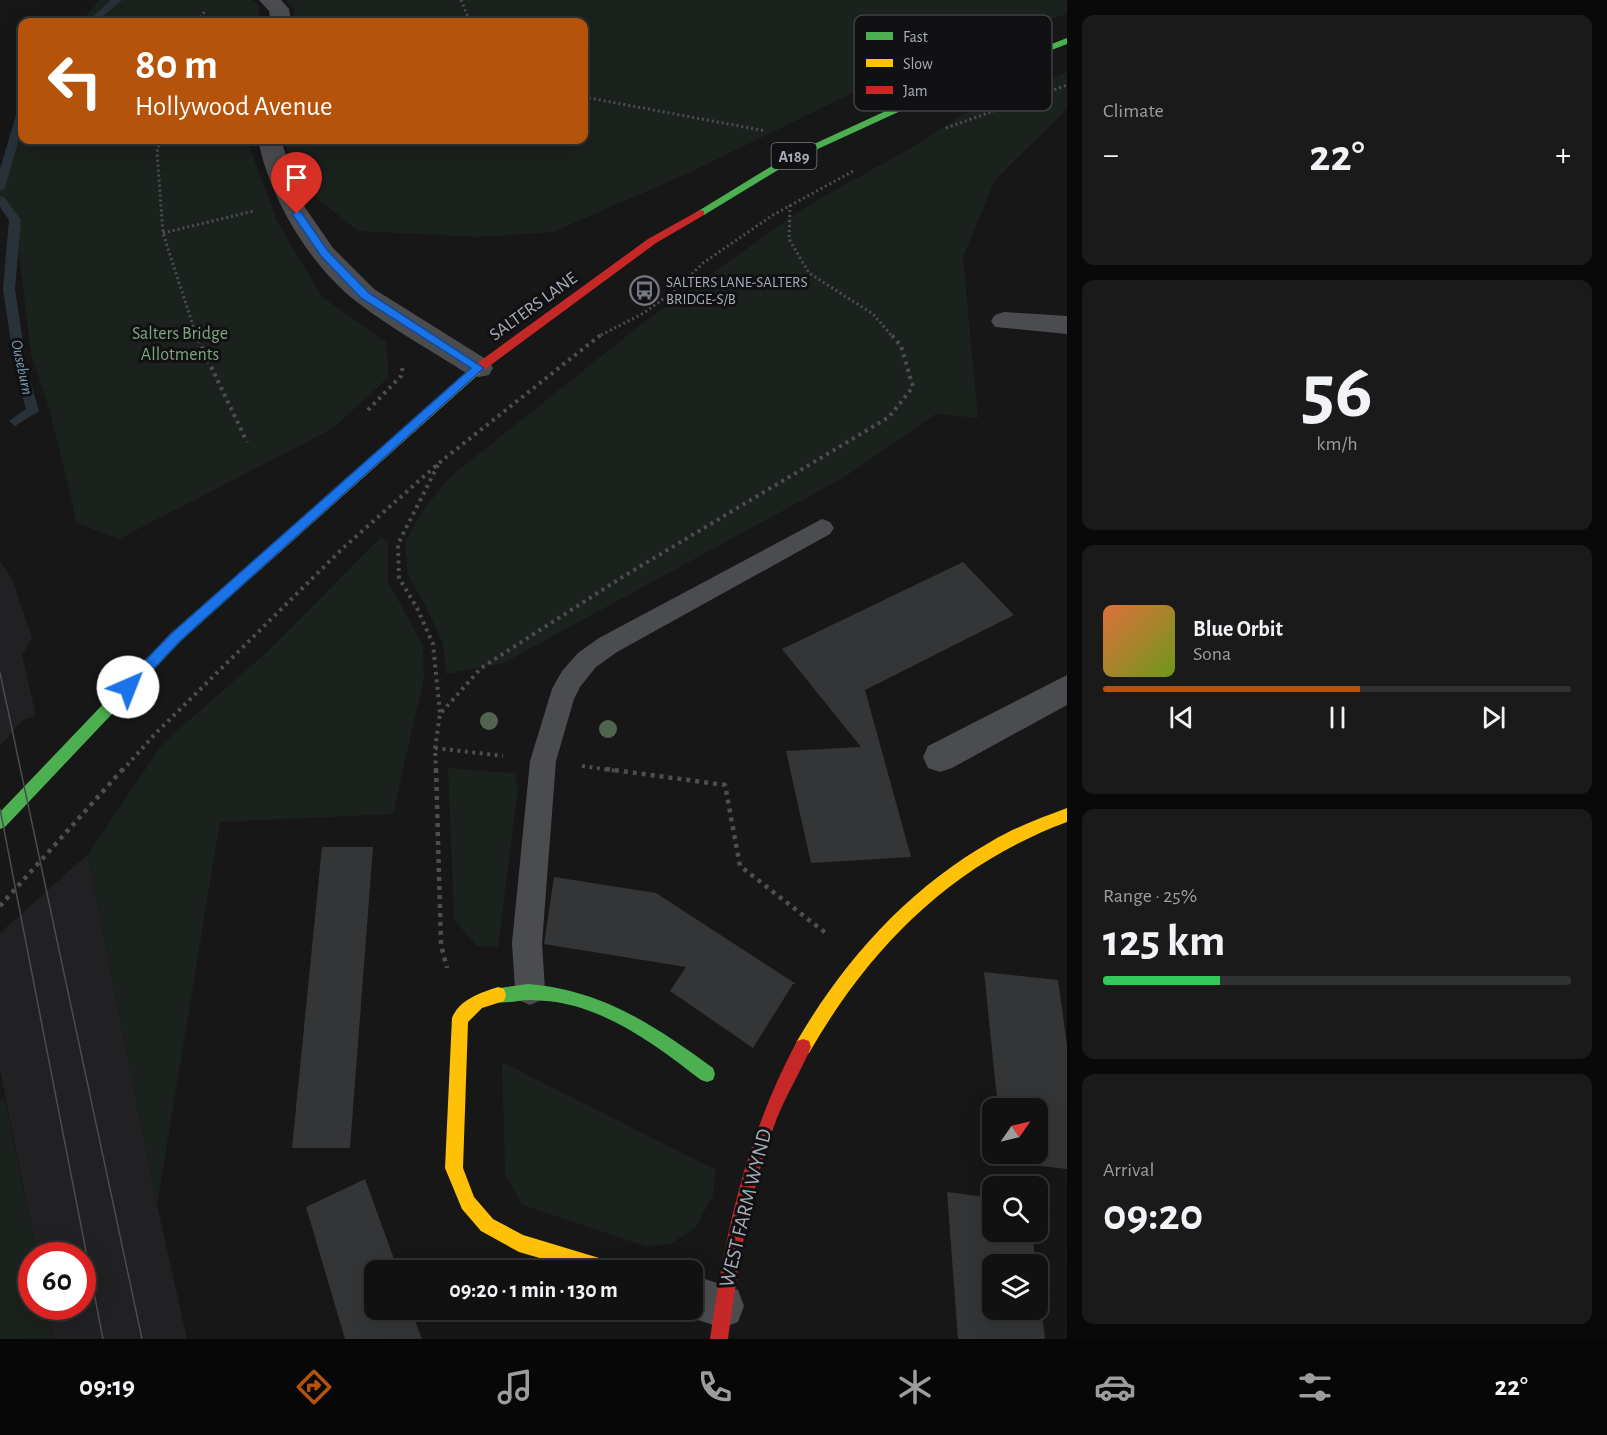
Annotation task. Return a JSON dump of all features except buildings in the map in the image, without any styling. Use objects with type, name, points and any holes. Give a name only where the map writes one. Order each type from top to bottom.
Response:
[{"type":"main road","name":"SALTERS LANE","points":[[1052,47],[1067,41]]},
{"type":"main road","name":"SALTERS LANE","points":[[0,822],[176,637],[479,368],[652,241],[793,157],[892,111]]},
{"type":"main road","name":"WEST FARM WYND","points":[[711,1314],[753,1163],[768,1119],[810,1034],[860,960],[932,888],[965,864],[1012,837],[1067,815]]},
{"type":"main road","points":[[577,1260],[495,1232],[475,1214],[461,1192],[454,1168],[460,1018],[472,1004],[489,996],[530,990],[575,996],[614,1012],[661,1039],[707,1074]]},
{"type":"street","points":[[269,0],[279,9],[280,18]]},
{"type":"street","points":[[272,151],[290,203],[324,254],[365,295],[479,368]]},
{"type":"street","points":[[1005,321],[1067,325]]},
{"type":"street","points":[[940,757],[1062,701]]},
{"type":"lane","points":[[530,990],[527,943],[543,761],[561,697],[571,679],[587,660],[608,645],[822,528]]},
{"type":"path","points":[[461,0],[468,18]]},
{"type":"path","points":[[200,18],[206,9]]},
{"type":"path","points":[[1052,90],[1067,85]]},
{"type":"path","points":[[588,98],[765,130],[771,134]]},
{"type":"path","points":[[938,131],[994,111]]},
{"type":"path","points":[[159,144],[163,232],[191,324],[247,442]]},
{"type":"path","points":[[0,906],[154,735],[344,548],[439,463],[603,333],[644,313],[677,289],[703,263],[773,215],[863,165]]},
{"type":"path","points":[[163,232],[290,203]]},
{"type":"path","points":[[439,463],[398,544],[399,578],[417,608],[433,644],[440,714]]},
{"type":"path","points":[[435,748],[725,785],[740,866],[860,960]]},
{"type":"shaded area","points":[[0,561],[12,579],[32,638],[22,655],[36,716],[23,720],[0,746]]},
{"type":"shaded area","points":[[88,854],[157,1205],[187,1339],[54,1339],[50,1320],[96,1320],[96,1242],[34,1242],[0,1070],[0,933]]},
{"type":"green space","points":[[100,0],[251,0],[259,4],[259,18],[84,18]]},
{"type":"green space","points":[[285,0],[1067,0],[1067,14],[1052,19],[1052,15],[854,15],[854,92],[689,173],[553,232],[479,237],[358,231],[320,201],[290,166],[286,144],[588,144],[588,18],[294,18],[294,9]]},
{"type":"green space","points":[[1067,72],[1067,109],[995,180],[963,257],[978,418],[936,414],[843,478],[504,663],[446,674],[443,643],[408,575],[405,542],[423,510],[450,477],[639,326],[802,209],[912,147],[970,111],[1052,111],[1052,78]]},
{"type":"green space","name":"Salters Bridge Allotments","points":[[18,143],[248,144],[277,221],[322,297],[386,342],[389,377],[332,429],[119,539],[77,523],[49,408],[31,354],[15,220],[0,199],[0,190]]},
{"type":"green space","points":[[381,537],[388,542],[388,581],[423,646],[424,678],[393,814],[220,822],[157,1205],[88,854],[163,743],[269,650]]},
{"type":"green space","points":[[448,768],[515,773],[518,787],[498,947],[477,946],[454,920]]},
{"type":"green space","points":[[502,1062],[716,1170],[713,1195],[696,1227],[672,1243],[648,1247],[522,1205],[505,1174]]},
{"type":"green space","points":[[4,1096],[34,1242],[18,1242],[18,1320],[50,1320],[54,1339],[0,1339],[0,1100]]},
{"type":"waterway","name":"Ouseburn","points":[[96,18],[117,0]]},
{"type":"waterway","name":"Ouseburn","points":[[0,188],[18,126]]},
{"type":"waterway","name":"Ouseburn","points":[[0,199],[15,220],[9,289],[21,369],[33,411],[15,421]]},
{"type":"tram line","points":[[0,673],[142,1339]]},
{"type":"tram line","points":[[0,809],[103,1339]]},
{"type":"traffic: fast","points":[[1052,47],[1067,41]]},
{"type":"traffic: fast","points":[[700,213],[793,157],[893,111]]},
{"type":"traffic: fast","points":[[0,822],[176,637],[256,566]]},
{"type":"traffic: fast","points":[[498,995],[528,992],[556,994],[584,1001],[610,1011],[635,1025],[707,1074]]},
{"type":"traffic: slow","points":[[256,566],[476,370]]},
{"type":"traffic: slow","points":[[803,1047],[830,1002],[857,966],[908,911],[966,864],[1032,828],[1067,815]]},
{"type":"traffic: slow","points":[[498,995],[477,1002],[460,1018],[454,1168],[468,1203],[487,1225],[519,1243],[576,1260]]},
{"type":"traffic: jam","points":[[476,370],[652,241],[700,213]]},
{"type":"traffic: jam","points":[[719,1339],[730,1264],[746,1188],[770,1116],[803,1047]]},
{"type":"place","name":"SALTERS LANE-SALTERS BRIDGE-S/B","points":[[645,291]]},
{"type":"route","points":[[128,687],[176,637],[479,368],[365,295],[324,254],[297,214]]}]
